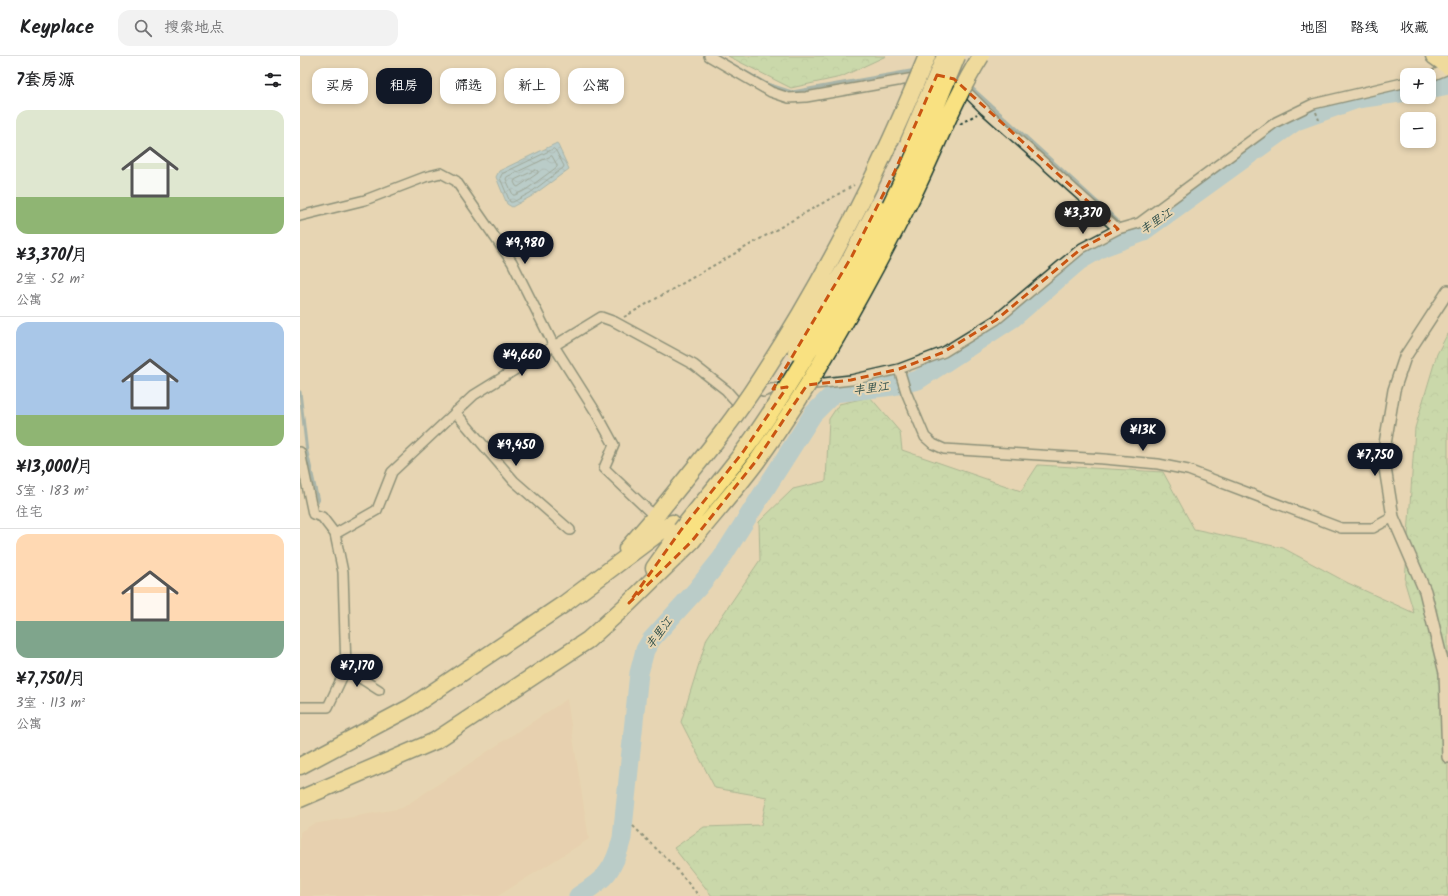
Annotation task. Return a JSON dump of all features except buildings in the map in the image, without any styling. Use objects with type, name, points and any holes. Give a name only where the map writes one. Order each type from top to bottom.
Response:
[{"type":"highway","points":[[606,573],[655,512],[720,436],[760,379],[793,325],[862,199],[904,112],[927,56]]},
{"type":"highway","points":[[682,531],[735,446],[775,387],[852,256],[894,174],[945,56]]},
{"type":"highway","points":[[300,799],[435,741],[588,640],[628,603],[744,452],[817,339],[862,261],[904,179],[943,92],[957,56]]},
{"type":"highway","points":[[300,766],[411,707],[564,604],[606,573],[682,531],[756,461],[796,403],[849,317],[910,201],[956,101],[981,56]]},
{"type":"highway","points":[[1434,56],[1448,66]]},
{"type":"street","points":[[709,56],[771,92],[789,98],[806,97],[932,75],[942,75],[954,79],[985,110],[1118,229]]},
{"type":"street","points":[[1436,74],[1448,70]]},
{"type":"street","points":[[763,392],[771,389],[851,380],[899,372],[944,352],[996,320],[1082,248],[1118,229],[1139,223],[1276,122],[1313,104],[1400,84]]},
{"type":"street","points":[[300,216],[365,200],[425,177],[441,173],[456,181],[512,262],[554,346],[597,414],[614,445],[604,468],[655,512]]},
{"type":"street","points":[[1448,291],[1405,357],[1394,390],[1384,456],[1393,517],[1425,591],[1445,673],[1448,757]]},
{"type":"street","points":[[336,534],[377,510],[392,472],[474,394],[601,317],[615,322],[694,365],[726,390],[741,407]]},
{"type":"street","points":[[899,372],[925,437],[933,444],[944,449],[1104,459],[1158,464],[1188,470],[1341,528],[1373,528],[1393,517]]},
{"type":"street","points":[[455,412],[514,480],[570,530]]},
{"type":"street","points":[[300,452],[313,514],[322,517],[336,534],[342,572],[346,669],[328,707],[300,708]]},
{"type":"street","points":[[346,669],[379,690]]},
{"type":"path","points":[[958,126],[985,110]]},
{"type":"path","points":[[615,322],[855,185]]},
{"type":"path","points":[[633,826],[674,865],[699,896]]},
{"type":"highlighted area","points":[[937,75],[954,79],[1118,229],[1082,248],[996,320],[944,352],[899,369],[851,380],[807,385],[756,461],[692,541],[629,603],[681,530],[743,452],[787,387],[773,389],[852,256],[894,173]]},
{"type":"shaded area","points":[[567,699],[589,839],[498,896],[300,896],[300,832],[313,824],[402,808]]},
{"type":"green space","points":[[728,56],[886,56],[841,77],[791,88]]},
{"type":"green space","points":[[1448,333],[1448,896],[712,896],[674,848],[704,827],[761,825],[767,797],[715,788],[681,722],[707,638],[760,560],[759,522],[793,489],[826,481],[829,419],[839,404],[870,397],[900,432],[902,450],[1021,491],[1038,465],[1163,472],[1194,529],[1283,548],[1348,583],[1414,613],[1405,583],[1415,428],[1437,354]]},
{"type":"water","points":[[557,143],[569,169],[532,196],[512,207],[507,204],[496,177],[499,171]]},
{"type":"waterway","points":[[718,56],[767,84],[792,92],[916,70]]},
{"type":"waterway","name":"丰里江","points":[[1436,88],[1448,85]]},
{"type":"waterway","points":[[970,86],[1117,220]]},
{"type":"waterway","name":"丰里江","points":[[578,896],[596,884],[608,873],[616,858],[622,838],[639,673],[645,650],[651,640],[697,589],[721,559],[813,414],[834,393],[893,386],[918,380],[1013,318],[1079,261],[1103,247],[1141,233],[1296,121],[1357,99],[1400,93]]},
{"type":"waterway","points":[[300,392],[307,452],[318,501]]}]
